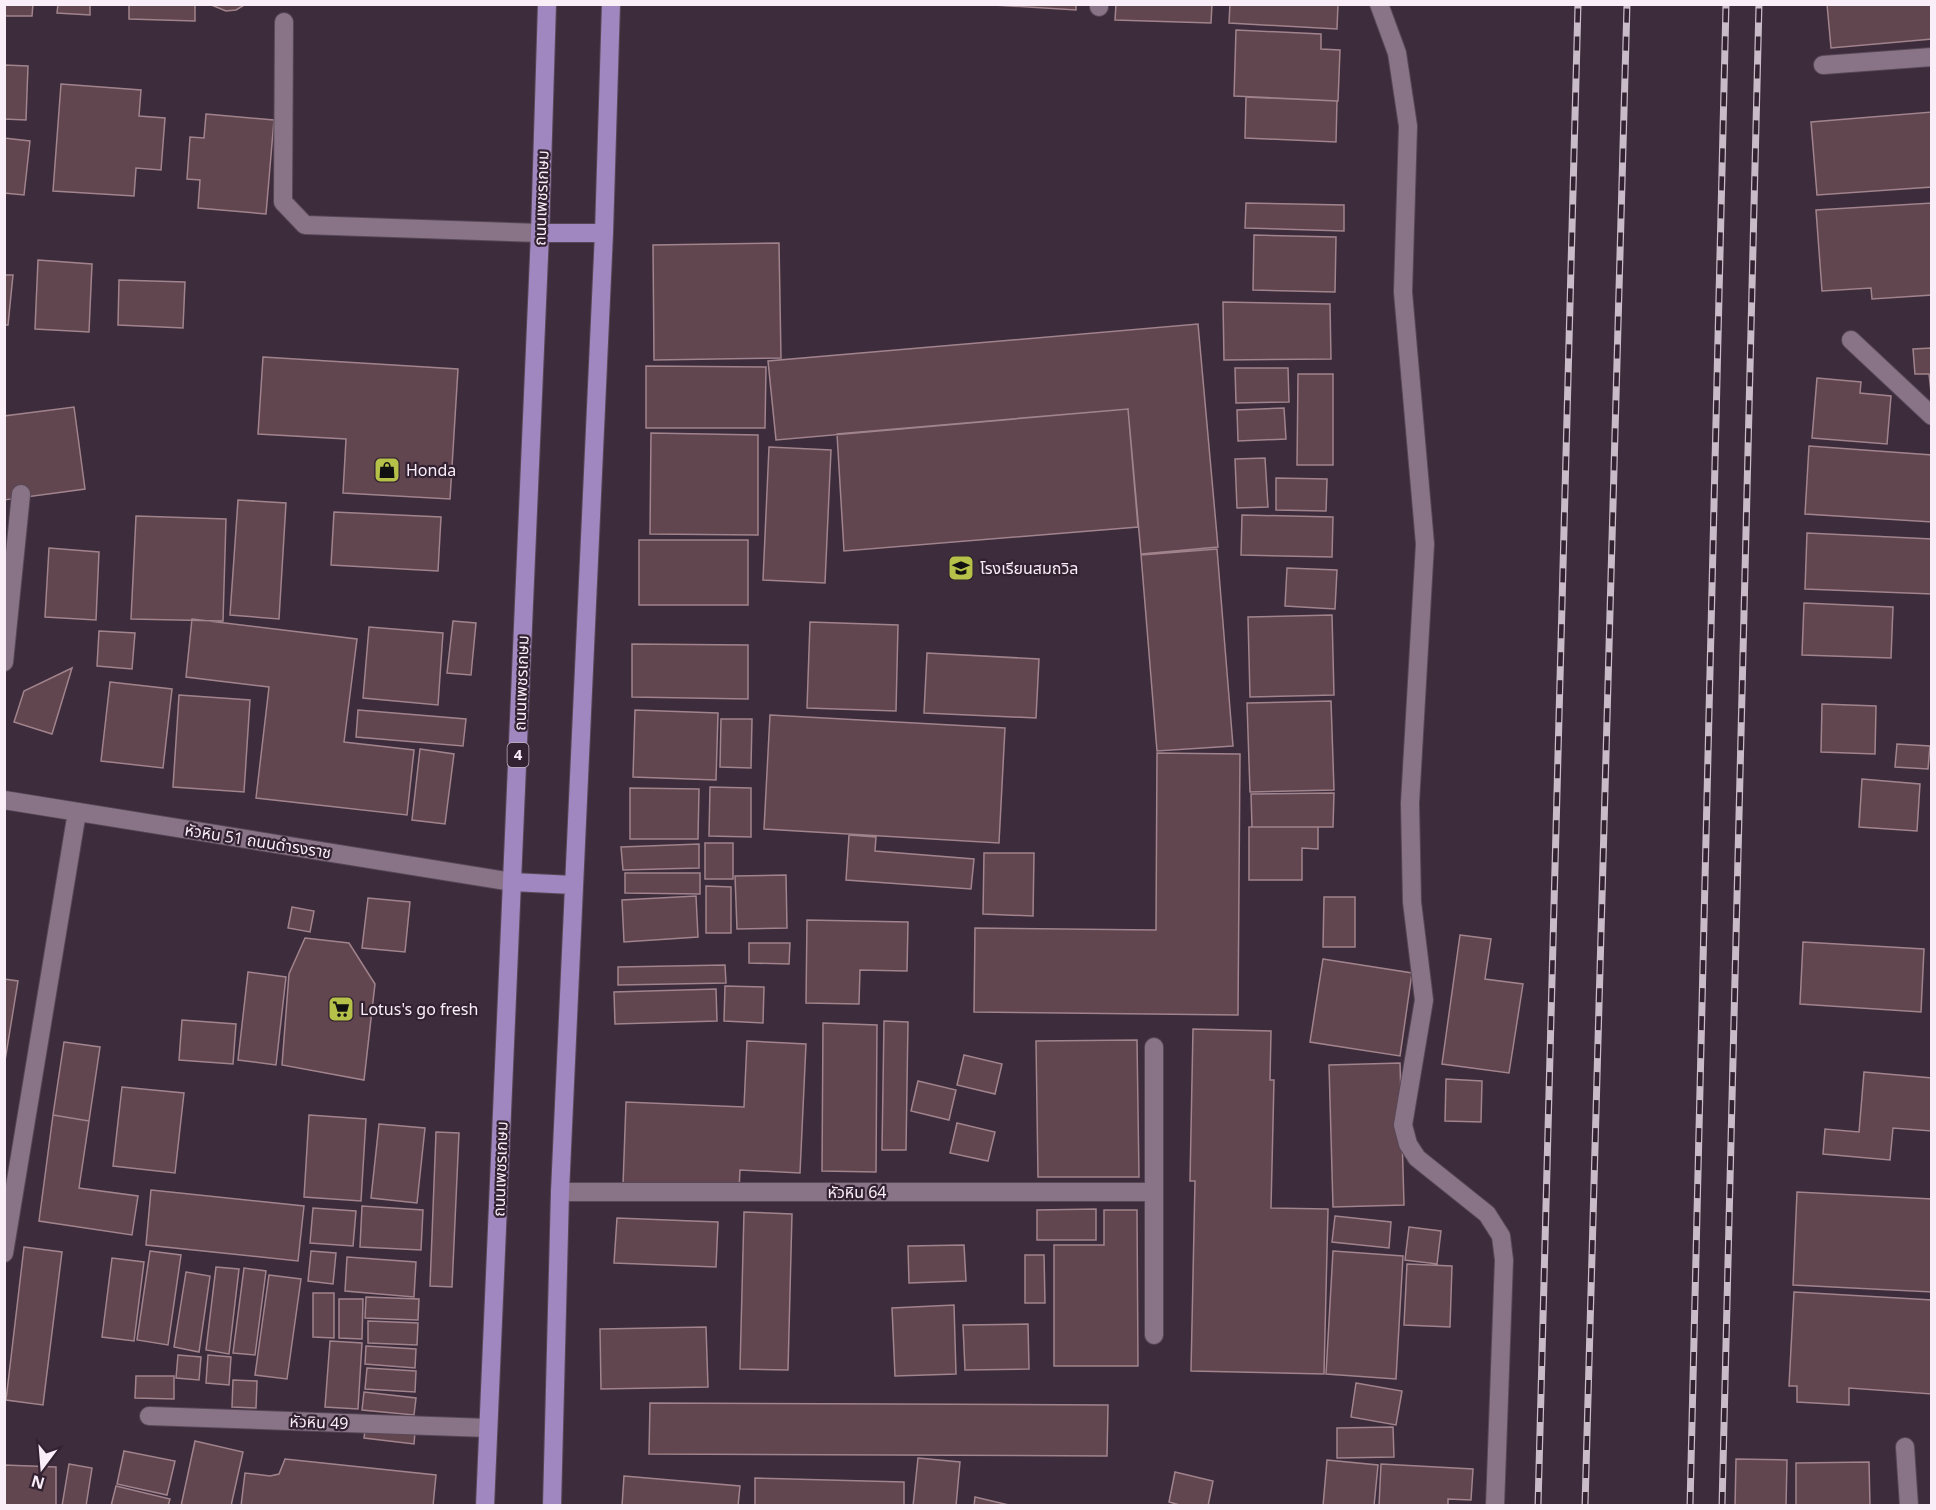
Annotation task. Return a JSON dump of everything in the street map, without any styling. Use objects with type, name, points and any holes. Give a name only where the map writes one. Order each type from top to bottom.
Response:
[{"type":"main road","name":"ถนนเพชรเกษม","points":[[485,1506],[540,233],[547,4]]},
{"type":"main road","points":[[552,1506],[560,1192],[604,233],[611,4]]},
{"type":"main road","points":[[540,233],[604,233]]},
{"type":"main road","points":[[512,882],[573,885]]},
{"type":"street","points":[[1379,4],[1397,53],[1408,126],[1403,292],[1425,544],[1410,803],[1412,902],[1424,1000],[1403,1125],[1408,1144],[1417,1158],[1487,1214],[1501,1236],[1504,1260],[1496,1506]]},
{"type":"street","points":[[284,22],[283,202],[306,225],[540,233]]},
{"type":"street","points":[[1823,65],[1932,57]]},
{"type":"street","points":[[1851,340],[1932,416]]},
{"type":"street","points":[[4,663],[21,494]]},
{"type":"street","name":"หัวหิน 51 ถนนดำรงราช","points":[[4,800],[512,882]]},
{"type":"street","points":[[4,1252],[77,812]]},
{"type":"street","points":[[1154,1047],[1154,1335]]},
{"type":"street","name":"หัวหิน 64","points":[[560,1192],[1154,1192]]},
{"type":"street","name":"หัวหิน 49","points":[[149,1416],[488,1428]]},
{"type":"street","points":[[1905,1447],[1909,1506]]},
{"type":"building","points":[[4,4],[33,4],[32,16],[4,16]]},
{"type":"building","points":[[58,4],[90,4],[90,15],[57,13]]},
{"type":"building","points":[[129,4],[195,4],[195,21],[129,19]]},
{"type":"building","points":[[209,4],[246,4],[236,10],[226,11]]},
{"type":"building","points":[[977,4],[1076,4],[1076,10]]},
{"type":"building","points":[[1116,4],[1212,4],[1211,23],[1115,20]]},
{"type":"building","points":[[1230,4],[1338,4],[1337,29],[1229,23]]},
{"type":"building","points":[[1827,4],[1932,4],[1932,39],[1831,48]]},
{"type":"building","points":[[1236,30],[1321,34],[1321,49],[1340,50],[1338,101],[1234,96]]},
{"type":"building","points":[[4,65],[28,66],[26,120],[4,119]]},
{"type":"building","points":[[61,84],[141,90],[139,116],[165,118],[161,170],[136,168],[134,196],[53,191]]},
{"type":"building","points":[[1246,97],[1337,101],[1336,142],[1245,138]]},
{"type":"building","points":[[1932,112],[1932,187],[1817,195],[1811,122]]},
{"type":"building","points":[[206,114],[274,120],[266,214],[198,208],[200,180],[187,179],[190,137],[204,138]]},
{"type":"building","points":[[4,138],[30,141],[24,195],[4,193]]},
{"type":"building","points":[[1246,203],[1344,205],[1344,231],[1245,228]]},
{"type":"building","points":[[1932,203],[1932,295],[1872,299],[1871,288],[1822,291],[1816,210]]},
{"type":"building","points":[[1254,235],[1336,237],[1335,292],[1253,290]]},
{"type":"building","points":[[779,243],[781,358],[654,360],[653,245]]},
{"type":"building","points":[[38,260],[92,264],[89,332],[35,329]]},
{"type":"building","points":[[4,275],[13,275],[8,325],[4,325]]},
{"type":"building","points":[[119,280],[185,282],[183,328],[118,325]]},
{"type":"building","points":[[1223,302],[1330,304],[1331,359],[1224,360]]},
{"type":"building","points":[[1198,324],[1218,547],[1141,554],[1128,409],[776,440],[768,361]]},
{"type":"building","points":[[1932,348],[1931,392],[1929,374],[1915,374],[1913,349]]},
{"type":"building","points":[[263,357],[458,369],[450,499],[343,493],[346,439],[258,434]]},
{"type":"building","points":[[646,366],[766,367],[765,428],[646,428]]},
{"type":"building","points":[[1235,368],[1288,368],[1289,402],[1236,403]]},
{"type":"building","points":[[1298,374],[1333,374],[1333,465],[1297,465]]},
{"type":"building","points":[[1817,378],[1861,382],[1860,393],[1891,396],[1887,444],[1812,438]]},
{"type":"building","points":[[74,407],[85,489],[4,500],[4,416]]},
{"type":"building","points":[[1284,408],[1286,439],[1238,441],[1237,410]]},
{"type":"building","points":[[1128,409],[1138,527],[844,551],[837,434]]},
{"type":"building","points":[[651,433],[758,435],[758,535],[650,534]]},
{"type":"building","points":[[1809,446],[1932,455],[1932,522],[1805,514]]},
{"type":"building","points":[[769,447],[831,450],[825,583],[763,580]]},
{"type":"building","points":[[1265,458],[1268,507],[1237,508],[1235,459]]},
{"type":"building","points":[[1276,478],[1327,479],[1326,511],[1276,510]]},
{"type":"building","points":[[238,500],[286,503],[279,619],[230,615]]},
{"type":"building","points":[[334,512],[441,517],[438,571],[331,565]]},
{"type":"building","points":[[1242,515],[1333,517],[1332,557],[1241,555]]},
{"type":"building","points":[[136,516],[226,519],[223,621],[131,619]]},
{"type":"building","points":[[1807,533],[1932,539],[1932,594],[1805,589]]},
{"type":"building","points":[[639,540],[748,540],[748,605],[639,605]]},
{"type":"building","points":[[49,548],[99,552],[96,620],[45,617]]},
{"type":"building","points":[[1217,549],[1233,746],[1157,751],[1141,555]]},
{"type":"building","points":[[1287,568],[1337,570],[1335,609],[1285,606]]},
{"type":"building","points":[[1804,603],[1893,607],[1891,658],[1802,655]]},
{"type":"building","points":[[1332,615],[1334,695],[1250,697],[1248,617]]},
{"type":"building","points":[[192,619],[357,639],[344,742],[414,750],[407,815],[256,798],[269,687],[186,677]]},
{"type":"building","points":[[453,621],[476,623],[471,675],[447,673]]},
{"type":"building","points":[[810,622],[898,625],[896,711],[807,708]]},
{"type":"building","points":[[369,627],[443,633],[438,705],[363,698]]},
{"type":"building","points":[[99,631],[135,633],[132,669],[97,666]]},
{"type":"building","points":[[632,644],[748,645],[748,699],[632,697]]},
{"type":"building","points":[[927,653],[1039,659],[1036,718],[924,713]]},
{"type":"building","points":[[72,668],[52,734],[14,722],[24,691]]},
{"type":"building","points":[[110,682],[172,689],[163,768],[101,761]]},
{"type":"building","points":[[179,695],[250,700],[244,792],[173,787]]},
{"type":"building","points":[[1331,701],[1334,790],[1250,792],[1247,703]]},
{"type":"building","points":[[1822,704],[1876,706],[1875,754],[1821,752]]},
{"type":"building","points":[[358,710],[466,719],[463,746],[356,737]]},
{"type":"building","points":[[635,710],[718,713],[716,780],[633,777]]},
{"type":"building","points":[[770,715],[1005,728],[999,843],[764,829]]},
{"type":"building","points":[[721,719],[752,719],[751,768],[720,767]]},
{"type":"building","points":[[1897,744],[1930,746],[1928,769],[1895,767]]},
{"type":"building","points":[[420,749],[454,754],[445,824],[412,820]]},
{"type":"building","points":[[1157,753],[1240,754],[1238,1015],[974,1012],[975,928],[1156,930]]},
{"type":"building","points":[[1862,779],[1920,784],[1917,831],[1859,827]]},
{"type":"building","points":[[710,787],[751,788],[751,837],[709,836]]},
{"type":"building","points":[[630,788],[699,789],[698,839],[630,839]]},
{"type":"building","points":[[1334,793],[1333,827],[1252,827],[1251,794]]},
{"type":"building","points":[[1249,827],[1318,827],[1318,849],[1302,848],[1302,880],[1249,880]]},
{"type":"building","points":[[849,835],[876,837],[875,851],[974,859],[971,889],[846,880]]},
{"type":"building","points":[[705,843],[733,843],[733,879],[705,879]]},
{"type":"building","points":[[699,844],[699,868],[623,870],[621,847]]},
{"type":"building","points":[[984,853],[1034,853],[1033,916],[983,914]]},
{"type":"building","points":[[625,873],[700,873],[700,894],[625,893]]},
{"type":"building","points":[[786,875],[787,928],[737,929],[735,876]]},
{"type":"building","points":[[706,886],[731,887],[731,933],[706,933]]},
{"type":"building","points":[[696,896],[698,937],[624,942],[622,900]]},
{"type":"building","points":[[1324,897],[1355,897],[1355,947],[1323,947]]},
{"type":"building","points":[[368,898],[410,902],[405,952],[362,948]]},
{"type":"building","points":[[292,907],[314,911],[310,932],[288,928]]},
{"type":"building","points":[[807,920],[908,922],[907,971],[860,970],[859,1004],[806,1003]]},
{"type":"building","points":[[1460,935],[1491,939],[1485,979],[1523,984],[1509,1073],[1442,1064]]},
{"type":"building","points":[[305,938],[349,943],[375,984],[364,1080],[282,1065],[289,974]]},
{"type":"building","points":[[1803,942],[1924,949],[1921,1012],[1800,1004]]},
{"type":"building","points":[[749,943],[790,943],[789,964],[749,963]]},
{"type":"building","points":[[1323,959],[1412,973],[1400,1056],[1310,1042]]},
{"type":"building","points":[[725,965],[726,983],[618,985],[618,967]]},
{"type":"building","points":[[248,972],[286,977],[276,1065],[238,1060]]},
{"type":"building","points":[[4,979],[18,981],[4,1067]]},
{"type":"building","points":[[725,986],[764,987],[763,1023],[724,1021]]},
{"type":"building","points":[[716,989],[717,1021],[615,1024],[614,992]]},
{"type":"building","points":[[182,1020],[236,1024],[233,1064],[179,1060]]},
{"type":"building","points":[[884,1021],[908,1022],[906,1150],[882,1150]]},
{"type":"building","points":[[823,1023],[877,1025],[876,1172],[822,1171]]},
{"type":"building","points":[[1193,1029],[1271,1031],[1270,1080],[1274,1080],[1271,1208],[1328,1209],[1324,1374],[1191,1371],[1195,1181],[1190,1181]]},
{"type":"building","points":[[1137,1040],[1139,1177],[1038,1177],[1036,1041]]},
{"type":"building","points":[[747,1041],[806,1044],[800,1173],[740,1170],[739,1191],[623,1185],[626,1102],[744,1107]]},
{"type":"building","points":[[64,1042],[100,1047],[89,1121],[53,1115]]},
{"type":"building","points":[[964,1055],[1002,1064],[995,1094],[957,1085]]},
{"type":"building","points":[[1400,1063],[1404,1205],[1333,1207],[1329,1065]]},
{"type":"building","points":[[1864,1072],[1932,1078],[1932,1131],[1893,1128],[1890,1160],[1823,1154],[1825,1129],[1859,1132]]},
{"type":"building","points":[[1446,1079],[1482,1081],[1481,1122],[1445,1121]]},
{"type":"building","points":[[918,1081],[956,1090],[949,1120],[911,1111]]},
{"type":"building","points":[[122,1087],[184,1093],[175,1173],[113,1166]]},
{"type":"building","points":[[53,1115],[89,1121],[79,1188],[138,1196],[132,1235],[39,1221]]},
{"type":"building","points":[[309,1115],[366,1119],[361,1201],[304,1197]]},
{"type":"building","points":[[957,1123],[995,1132],[988,1161],[950,1153]]},
{"type":"building","points":[[379,1124],[425,1128],[417,1203],[371,1198]]},
{"type":"building","points":[[436,1132],[459,1133],[452,1287],[430,1286]]},
{"type":"building","points":[[151,1190],[304,1206],[298,1261],[146,1245]]},
{"type":"building","points":[[1797,1192],[1932,1199],[1932,1292],[1793,1285]]},
{"type":"building","points":[[362,1206],[423,1210],[421,1250],[360,1247]]},
{"type":"building","points":[[313,1208],[356,1211],[353,1246],[310,1243]]},
{"type":"building","points":[[1096,1209],[1096,1240],[1037,1240],[1037,1210]]},
{"type":"building","points":[[1104,1210],[1137,1210],[1138,1366],[1054,1366],[1054,1245],[1104,1245]]},
{"type":"building","points":[[744,1212],[792,1214],[788,1370],[740,1369]]},
{"type":"building","points":[[1335,1216],[1391,1222],[1389,1248],[1332,1242]]},
{"type":"building","points":[[617,1218],[718,1222],[716,1267],[614,1263]]},
{"type":"building","points":[[1409,1227],[1441,1231],[1437,1264],[1405,1260]]},
{"type":"building","points":[[964,1245],[966,1281],[909,1283],[908,1246]]},
{"type":"building","points":[[24,1247],[62,1252],[43,1405],[6,1400]]},
{"type":"building","points":[[150,1251],[181,1255],[168,1345],[137,1340]]},
{"type":"building","points":[[311,1251],[336,1253],[333,1284],[308,1281]]},
{"type":"building","points":[[1333,1251],[1403,1256],[1396,1379],[1326,1374]]},
{"type":"building","points":[[1025,1255],[1044,1255],[1045,1303],[1025,1303]]},
{"type":"building","points":[[347,1257],[416,1262],[414,1297],[345,1291]]},
{"type":"building","points":[[112,1258],[144,1262],[134,1341],[102,1337]]},
{"type":"building","points":[[1407,1264],[1452,1266],[1450,1327],[1404,1325]]},
{"type":"building","points":[[216,1267],[239,1269],[229,1354],[206,1350]]},
{"type":"building","points":[[244,1268],[266,1271],[255,1355],[233,1353]]},
{"type":"building","points":[[186,1272],[210,1276],[199,1352],[174,1347]]},
{"type":"building","points":[[269,1275],[301,1279],[287,1379],[255,1375]]},
{"type":"building","points":[[1794,1292],[1932,1300],[1932,1394],[1849,1388],[1849,1405],[1797,1402],[1797,1386],[1789,1386]]},
{"type":"building","points":[[313,1293],[334,1293],[334,1338],[313,1337]]},
{"type":"building","points":[[366,1297],[419,1299],[418,1320],[365,1318]]},
{"type":"building","points":[[339,1299],[363,1299],[362,1339],[339,1338]]},
{"type":"building","points":[[954,1305],[956,1374],[895,1376],[892,1308]]},
{"type":"building","points":[[368,1321],[418,1323],[417,1345],[368,1343]]},
{"type":"building","points":[[1028,1324],[1029,1369],[965,1370],[963,1325]]},
{"type":"building","points":[[706,1327],[708,1387],[601,1389],[600,1329]]},
{"type":"building","points":[[330,1341],[362,1343],[358,1409],[325,1407]]},
{"type":"building","points":[[366,1346],[416,1349],[415,1368],[365,1364]]},
{"type":"building","points":[[178,1355],[201,1357],[199,1380],[176,1378]]},
{"type":"building","points":[[208,1355],[231,1357],[229,1385],[206,1383]]},
{"type":"building","points":[[367,1368],[416,1371],[415,1392],[365,1389]]},
{"type":"building","points":[[136,1376],[174,1376],[174,1399],[135,1398]]},
{"type":"building","points":[[233,1380],[257,1381],[256,1408],[232,1407]]},
{"type":"building","points":[[1356,1383],[1402,1391],[1396,1425],[1351,1417]]},
{"type":"building","points":[[364,1392],[416,1398],[414,1415],[362,1410]]},
{"type":"building","points":[[650,1403],[1108,1405],[1107,1456],[649,1454]]},
{"type":"building","points":[[367,1415],[416,1420],[414,1444],[364,1438]]},
{"type":"building","points":[[1393,1427],[1394,1457],[1337,1458],[1337,1428]]},
{"type":"building","points":[[195,1441],[243,1452],[231,1506],[181,1506]]},
{"type":"building","points":[[124,1451],[175,1461],[167,1495],[117,1484]]},
{"type":"building","points":[[918,1458],[960,1462],[956,1506],[913,1506]]},
{"type":"building","points":[[285,1459],[436,1475],[433,1506],[241,1506],[245,1473],[270,1476],[279,1474]]},
{"type":"building","points":[[1736,1459],[1787,1460],[1786,1506],[1735,1506]]},
{"type":"building","points":[[1327,1460],[1378,1465],[1374,1506],[1323,1506]]},
{"type":"building","points":[[1869,1462],[1870,1506],[1796,1506],[1796,1463]]},
{"type":"building","points":[[69,1464],[92,1468],[86,1506],[62,1506]]},
{"type":"building","points":[[1381,1464],[1473,1469],[1471,1500],[1448,1499],[1448,1506],[1379,1506]]},
{"type":"building","points":[[4,1465],[56,1467],[56,1506],[4,1506]]},
{"type":"building","points":[[1175,1472],[1213,1481],[1208,1506],[1183,1506],[1169,1502]]},
{"type":"building","points":[[624,1476],[740,1486],[738,1506],[622,1506]]},
{"type":"building","points":[[755,1478],[904,1482],[904,1506],[755,1506]]},
{"type":"building","points":[[116,1486],[170,1499],[168,1506],[111,1506]]},
{"type":"building","points":[[975,1497],[1013,1506],[974,1506]]},
{"type":"railway","points":[[1538,1506],[1578,4]]},
{"type":"railway","points":[[1585,1506],[1627,4]]},
{"type":"railway","points":[[1690,1506],[1726,4]]},
{"type":"railway","points":[[1722,1506],[1759,4]]},
{"type":"place","name":"Honda","points":[[387,470]]},
{"type":"place","name":"โรงเรียนสมถวิล","points":[[961,568]]},
{"type":"place","name":"Lotus's go fresh","points":[[341,1009]]}]
